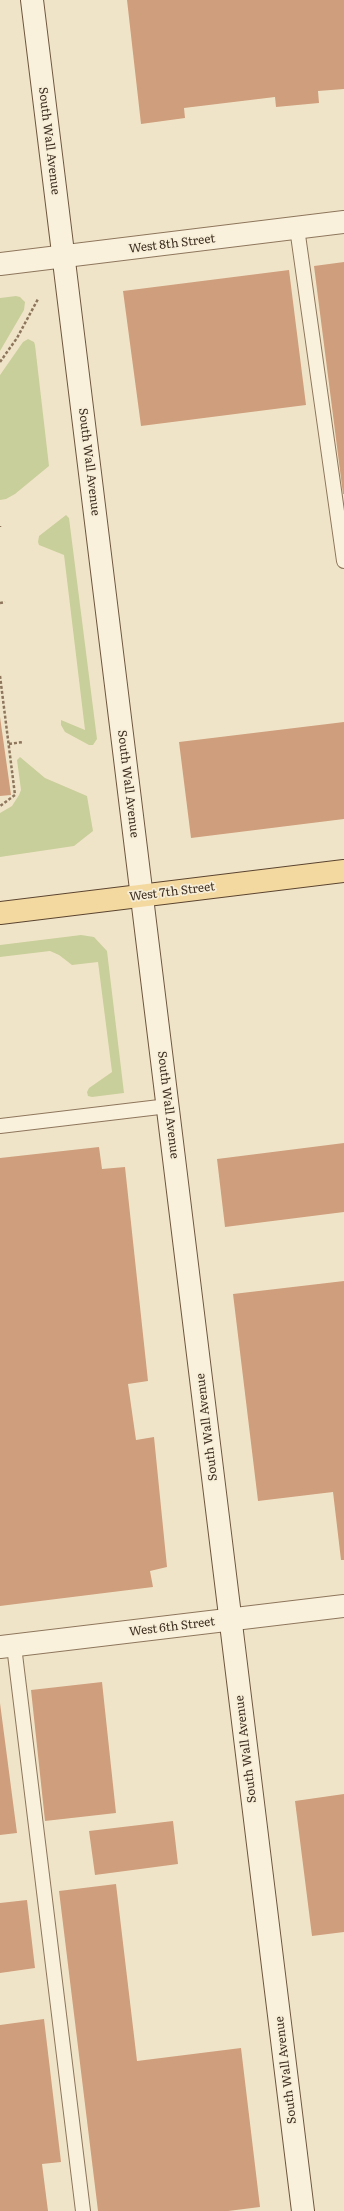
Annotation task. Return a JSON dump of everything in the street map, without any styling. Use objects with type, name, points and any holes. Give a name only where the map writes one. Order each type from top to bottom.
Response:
[{"type":"main road","name":"West 7th Street","points":[[0,913],[344,871]]},
{"type":"street","name":"South Wall Avenue","points":[[32,0],[303,2211]]},
{"type":"street","name":"West 8th Street","points":[[0,264],[344,222]]},
{"type":"street","name":"West 6th Street","points":[[7,1647],[344,1606]]},
{"type":"lane","points":[[297,228],[344,561]]},
{"type":"lane","points":[[0,1126],[168,1106]]},
{"type":"lane","points":[[7,1647],[82,2211]]},
{"type":"path","points":[[0,362],[17,338],[38,299]]},
{"type":"path","points":[[0,603],[5,602]]},
{"type":"path","points":[[0,676],[15,795],[0,806]]},
{"type":"path","points":[[9,744],[23,742]]},
{"type":"green space","points":[[20,297],[25,302],[24,310],[0,351],[0,298]]},
{"type":"green space","points":[[28,339],[34,342],[35,345],[49,466],[15,494],[6,499],[0,500],[0,375],[23,342]]},
{"type":"green space","points":[[66,515],[69,518],[97,739],[93,745],[89,745],[65,732],[61,725],[61,720],[85,730],[64,555],[39,545],[38,542],[39,536]]},
{"type":"green space","points":[[20,757],[45,778],[87,796],[93,831],[74,846],[0,857],[0,813],[12,806],[21,790],[17,760]]},
{"type":"green space","points":[[81,935],[94,937],[107,951],[124,1093],[92,1097],[88,1096],[87,1092],[89,1088],[112,1072],[98,962],[72,965],[59,955],[50,951],[0,957],[0,945]]},
{"type":"building","points":[[127,0],[344,0],[344,89],[318,91],[319,103],[276,107],[275,97],[184,108],[185,118],[141,124]]},
{"type":"building","points":[[344,262],[344,494],[343,494],[314,266]]},
{"type":"building","points":[[289,270],[306,405],[141,426],[123,291]]},
{"type":"building","points":[[0,717],[11,795],[0,796]]},
{"type":"building","points":[[344,722],[344,819],[191,838],[179,742]]},
{"type":"building","points":[[344,1143],[344,1212],[225,1227],[217,1159]]},
{"type":"building","points":[[99,1147],[102,1169],[125,1167],[148,1381],[128,1384],[136,1440],[154,1437],[167,1567],[150,1571],[153,1587],[0,1606],[0,1158]]},
{"type":"building","points":[[344,1281],[344,1560],[341,1560],[333,1492],[258,1501],[233,1294]]},
{"type":"building","points":[[102,1682],[116,1813],[45,1821],[31,1690]]},
{"type":"building","points":[[0,1703],[17,1833],[0,1835]]},
{"type":"building","points":[[344,1794],[344,1932],[312,1936],[295,1801]]},
{"type":"building","points":[[173,1821],[178,1864],[95,1875],[89,1831]]},
{"type":"building","points":[[116,1884],[137,2061],[241,2048],[260,2207],[228,2211],[98,2211],[59,1891]]},
{"type":"building","points":[[27,1900],[35,1968],[0,1973],[0,1903]]},
{"type":"building","points":[[44,2019],[61,2162],[42,2164],[48,2211],[0,2211],[0,2025]]}]
